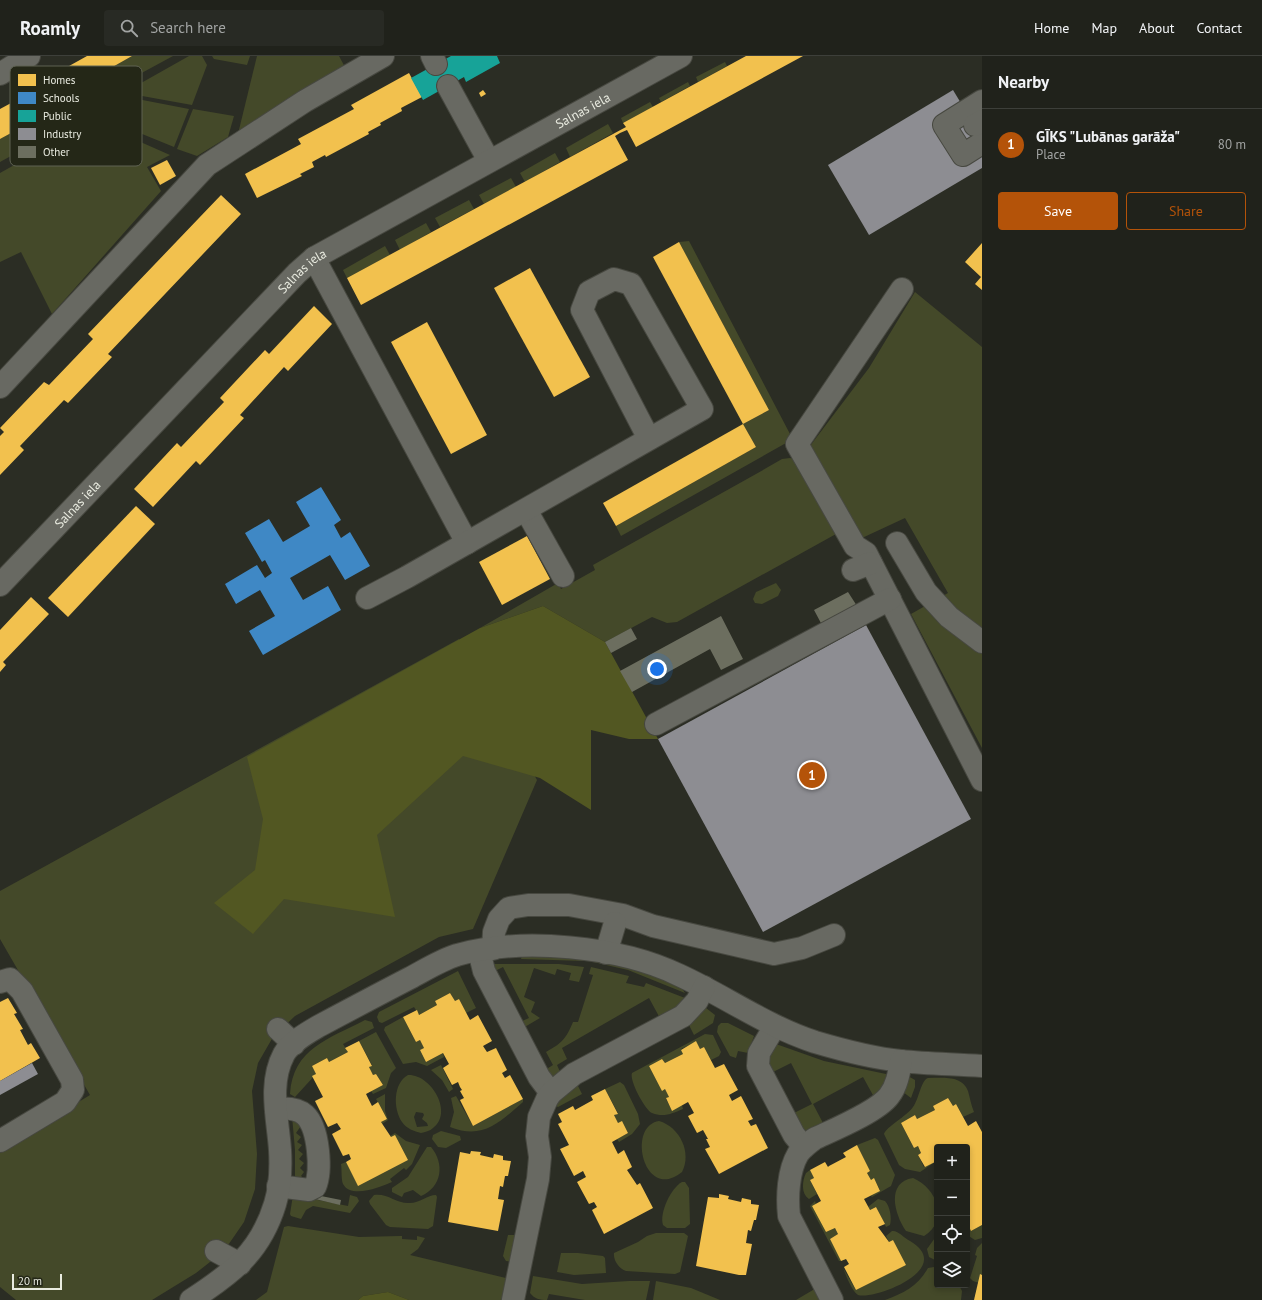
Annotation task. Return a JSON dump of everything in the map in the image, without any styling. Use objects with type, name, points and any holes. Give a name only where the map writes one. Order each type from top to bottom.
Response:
[{"type":"street","points":[[13,66],[30,56]]},
{"type":"street","name":"Salnas iela","points":[[0,585],[292,278],[314,258],[681,56]]},
{"type":"street","points":[[0,387],[208,165],[304,101],[380,57]]},
{"type":"street","points":[[0,74],[10,68]]},
{"type":"street","points":[[448,86],[473,112],[490,161]]},
{"type":"street","points":[[980,130],[963,155],[944,125],[982,101]]},
{"type":"street","points":[[314,258],[467,543]]},
{"type":"street","points":[[367,598],[702,410],[631,284],[614,279],[590,292],[582,310],[649,439]]},
{"type":"street","points":[[902,289],[797,444],[855,546],[860,560],[890,599],[982,780]]},
{"type":"street","points":[[526,510],[563,576]]},
{"type":"street","points":[[897,544],[926,592],[949,617],[982,642]]},
{"type":"street","points":[[656,724],[890,599]]},
{"type":"street","points":[[552,1092],[539,1077],[484,971],[486,950],[499,919],[509,908],[528,905],[569,905],[623,915],[653,926],[774,954],[802,948],[834,935]]},
{"type":"street","points":[[606,953],[615,923]]},
{"type":"street","points":[[191,1300],[224,1278],[246,1258],[266,1226],[275,1203],[278,1186],[280,1152],[275,1084],[285,1053],[304,1035],[319,1026],[456,956],[486,950],[545,946],[592,950],[662,968],[704,988],[729,1003],[775,1026],[814,1041],[865,1054],[901,1061],[982,1066]]},
{"type":"street","points":[[0,982],[10,979],[22,991],[72,1080],[74,1090],[65,1102],[0,1141]]},
{"type":"street","points":[[513,1300],[539,1172],[540,1157],[537,1126],[542,1109],[552,1092],[574,1074],[683,1016],[697,1001],[704,988]]},
{"type":"street","points":[[775,1026],[759,1053],[758,1066],[794,1135],[804,1147]]},
{"type":"street","points":[[278,1029],[294,1044]]},
{"type":"street","points":[[832,1300],[789,1216],[788,1201],[791,1180],[798,1154],[814,1139],[880,1106],[895,1086],[901,1061]]},
{"type":"street","points":[[276,1109],[289,1108],[305,1115],[311,1122],[316,1140],[319,1169],[315,1187],[309,1190],[278,1186]]},
{"type":"street","points":[[216,1251],[240,1264]]},
{"type":"green space","points":[[132,56],[173,56],[142,73],[142,66],[114,66]]},
{"type":"green space","points":[[189,56],[202,56],[207,65],[192,105],[142,96],[142,82]]},
{"type":"green space","points":[[212,56],[250,56],[247,65],[214,59]]},
{"type":"green space","points":[[257,56],[339,56],[346,69],[237,138]]},
{"type":"green space","points":[[725,62],[727,66],[698,82],[696,77]]},
{"type":"green space","points":[[688,82],[690,86],[661,102],[659,98]]},
{"type":"green space","points":[[142,100],[189,109],[174,147],[142,134]]},
{"type":"green space","points":[[650,102],[653,107],[623,123],[621,118]]},
{"type":"green space","points":[[193,109],[234,116],[228,137],[197,156],[177,149]]},
{"type":"green space","points":[[608,124],[613,133],[570,157],[566,148]]},
{"type":"green space","points":[[10,134],[10,157],[0,162],[0,139]]},
{"type":"green space","points":[[142,143],[170,155],[147,167],[161,191],[52,314],[21,252],[0,262],[0,173],[13,166],[142,166]]},
{"type":"green space","points":[[555,153],[560,162],[525,182],[520,173]]},
{"type":"green space","points":[[511,178],[516,187],[484,204],[479,195]]},
{"type":"green space","points":[[469,200],[474,209],[440,227],[435,218]]},
{"type":"green space","points":[[426,223],[431,232],[400,250],[395,240]]},
{"type":"green space","points":[[689,241],[790,434],[786,443],[621,536],[616,526],[756,447],[743,424],[769,410],[679,242]]},
{"type":"green space","points":[[385,246],[390,255],[347,278],[343,270]]},
{"type":"green space","points":[[915,292],[982,347],[982,748],[911,614],[948,593],[905,518],[862,538],[810,446],[869,368]]},
{"type":"green space","points":[[790,458],[801,461],[836,534],[677,622],[667,623],[652,617],[605,642],[543,606],[480,628],[558,583],[561,589],[595,570],[593,565],[782,459]]},
{"type":"green space","points":[[776,583],[781,590],[778,596],[762,604],[755,603],[753,599],[756,592]]},
{"type":"green space","points":[[543,606],[605,642],[658,739],[629,739],[591,730],[591,810],[540,778],[463,756],[377,835],[395,917],[284,899],[253,934],[214,903],[255,870],[263,819],[247,757],[480,628]]},
{"type":"green space","points":[[459,639],[537,780],[473,929],[439,937],[295,1016],[273,1037],[258,1063],[252,1091],[257,1154],[255,1189],[244,1222],[224,1251],[196,1273],[152,1300],[16,1300],[0,1287],[0,1150],[90,1095],[0,939],[0,891]]},
{"type":"green space","points":[[522,956],[585,958],[584,961],[521,959]]},
{"type":"green space","points":[[594,959],[631,967],[681,987],[685,993],[628,970],[593,962]]},
{"type":"green space","points":[[492,964],[559,964],[584,967],[579,982],[569,980],[571,973],[557,969],[555,975],[534,968],[524,997],[535,1002],[531,1012],[540,1018],[523,1028],[520,1022],[529,1018],[503,967],[493,972]]},
{"type":"green space","points":[[591,967],[629,976],[626,983],[644,987],[646,983],[685,998],[683,1004],[661,1020],[649,998],[562,1048],[567,1059],[557,1065],[561,1074],[554,1079],[545,1070],[553,1065],[546,1052],[563,1040],[573,1022],[578,1022],[593,975],[589,974]]},
{"type":"green space","points":[[458,971],[476,1008],[466,1013],[459,999],[455,1001],[450,993],[435,1001],[437,1005],[419,1015],[414,1007],[382,1023],[379,1022],[377,1017],[379,1012]]},
{"type":"green space","points":[[706,1008],[715,1015],[713,1023],[694,1035],[688,1023]]},
{"type":"green space","points":[[403,1017],[416,1042],[420,1040],[424,1048],[420,1050],[426,1062],[443,1053],[444,1057],[427,1066],[416,1062],[403,1064],[384,1030],[385,1027]]},
{"type":"green space","points":[[365,1020],[372,1022],[374,1028],[343,1044],[348,1052],[329,1062],[327,1058],[312,1066],[316,1074],[295,1097],[290,1094],[293,1078],[298,1066],[306,1055],[326,1040]]},
{"type":"green space","points":[[721,1023],[728,1023],[754,1036],[748,1053],[738,1051],[736,1058],[730,1056],[717,1032],[718,1026]]},
{"type":"green space","points":[[376,1032],[396,1068],[391,1073],[386,1088],[373,1094],[371,1091],[383,1085],[376,1074],[373,1075],[369,1067],[372,1065],[359,1041]]},
{"type":"green space","points":[[705,1034],[713,1035],[721,1052],[719,1056],[711,1060],[704,1047],[700,1049],[696,1042],[681,1049],[683,1054],[665,1063],[662,1059],[649,1066],[662,1090],[665,1089],[669,1097],[666,1099],[672,1110],[682,1105],[683,1109],[664,1115],[649,1111],[638,1094],[633,1082],[632,1073]]},
{"type":"green space","points":[[776,1044],[824,1061],[886,1074],[886,1082],[874,1097],[863,1077],[813,1104],[823,1123],[806,1133],[792,1114],[812,1104],[791,1063],[771,1073],[769,1070],[769,1062]]},
{"type":"green space","points":[[441,1065],[453,1089],[449,1092],[442,1080],[431,1070]]},
{"type":"green space","points":[[408,1075],[417,1076],[432,1087],[437,1096],[441,1113],[439,1121],[430,1130],[421,1133],[408,1128],[399,1117],[396,1097],[399,1084]],"holes":[[[416,1112],[423,1113],[424,1115],[422,1119],[428,1126],[417,1127],[414,1117]]]},
{"type":"green space","points":[[908,1076],[915,1080],[915,1087],[911,1098],[903,1092]]},
{"type":"green space","points":[[951,1078],[961,1082],[968,1091],[974,1112],[963,1117],[956,1104],[953,1106],[948,1098],[933,1106],[935,1110],[917,1119],[915,1115],[901,1123],[914,1148],[918,1146],[921,1153],[918,1155],[924,1167],[934,1162],[920,1172],[905,1169],[899,1165],[884,1134],[913,1107],[926,1079]]},
{"type":"green space","points":[[620,1082],[624,1085],[638,1114],[640,1124],[632,1134],[619,1142],[617,1139],[628,1133],[622,1122],[618,1123],[614,1115],[618,1113],[605,1089]]},
{"type":"green space","points":[[577,1084],[582,1094],[558,1107],[556,1106],[566,1090]]},
{"type":"green space","points":[[385,1094],[385,1111],[388,1120],[382,1124],[381,1122],[387,1119],[376,1099]]},
{"type":"green space","points":[[456,1096],[473,1126],[523,1099],[523,1102],[498,1123],[472,1132],[462,1131],[450,1127],[454,1112],[451,1098]]},
{"type":"green space","points":[[292,1116],[303,1123],[296,1133],[301,1137],[297,1142],[302,1145],[298,1150],[303,1154],[299,1159],[304,1163],[300,1168],[304,1172],[301,1176],[308,1182],[295,1185],[295,1150]]},
{"type":"green space","points":[[659,1121],[673,1129],[678,1135],[685,1149],[685,1165],[682,1172],[669,1179],[658,1178],[649,1171],[644,1160],[642,1148],[643,1135],[649,1126]]},
{"type":"green space","points":[[441,1131],[460,1136],[461,1140],[446,1148],[438,1147],[432,1139],[433,1135]]},
{"type":"green space","points":[[395,1133],[406,1141],[420,1145],[412,1164],[406,1170],[404,1168],[390,1179],[392,1182],[381,1187],[359,1191],[352,1191],[347,1188],[342,1182],[341,1164],[346,1162],[358,1185],[391,1137],[390,1136]]},
{"type":"green space","points":[[875,1138],[878,1140],[895,1175],[891,1186],[872,1197],[871,1196],[880,1190],[874,1179],[871,1180],[867,1173],[870,1171],[857,1145]]},
{"type":"green space","points":[[427,1147],[431,1147],[440,1168],[437,1181],[433,1187],[421,1196],[413,1190],[404,1193],[402,1197],[392,1192],[392,1188],[408,1177]]},
{"type":"green space","points":[[810,1170],[814,1178],[810,1180],[817,1194],[809,1199],[803,1191],[803,1183],[806,1173]]},
{"type":"green space","points":[[913,1178],[928,1189],[934,1197],[934,1226],[932,1230],[924,1236],[906,1231],[898,1216],[895,1200],[896,1192],[904,1181]]},
{"type":"green space","points":[[682,1182],[685,1182],[689,1188],[690,1224],[685,1228],[667,1228],[663,1225],[662,1220],[664,1208],[670,1195]]},
{"type":"green space","points":[[293,1195],[348,1206],[350,1195],[357,1197],[359,1201],[350,1213],[313,1206],[306,1210],[301,1219],[291,1216],[290,1214]]},
{"type":"green space","points":[[374,1195],[383,1195],[404,1203],[412,1203],[429,1196],[436,1195],[433,1226],[428,1229],[390,1227],[386,1225],[370,1204],[369,1201]]},
{"type":"green space","points":[[878,1199],[887,1203],[891,1216],[890,1225],[886,1227],[876,1207],[870,1210],[868,1207]]},
{"type":"green space","points":[[815,1201],[816,1204],[812,1206],[826,1232],[835,1228],[838,1234],[830,1239],[841,1261],[839,1261],[810,1206]]},
{"type":"green space","points":[[982,1225],[982,1238],[975,1240],[970,1237],[970,1229],[971,1231]]},
{"type":"green space","points":[[288,1226],[359,1237],[402,1236],[402,1239],[417,1240],[417,1236],[425,1238],[418,1249],[410,1255],[510,1279],[507,1300],[409,1300],[388,1292],[363,1296],[358,1300],[256,1300],[267,1292],[284,1227]]},
{"type":"green space","points":[[892,1231],[899,1233],[922,1251],[924,1262],[919,1271],[908,1280],[894,1287],[867,1295],[858,1295],[851,1286],[843,1268],[856,1290],[905,1265],[893,1240],[889,1242],[886,1236]]},
{"type":"green space","points":[[656,1233],[684,1233],[688,1236],[680,1272],[675,1274],[626,1271],[619,1266],[614,1258],[614,1253]]},
{"type":"green space","points":[[508,1235],[519,1235],[514,1262],[506,1261],[503,1256]]},
{"type":"green space","points":[[934,1239],[934,1260],[929,1257],[927,1249]]},
{"type":"green space","points":[[982,1243],[982,1275],[980,1275],[979,1283],[970,1278],[977,1256],[975,1255],[977,1248]]},
{"type":"green space","points":[[561,1253],[578,1253],[603,1256],[605,1258],[606,1273],[574,1275],[557,1272]]},
{"type":"green space","points":[[934,1267],[934,1288],[960,1288],[962,1291],[961,1300],[885,1300],[910,1288],[920,1280],[928,1268]]},
{"type":"green space","points":[[533,1276],[582,1284],[650,1281],[646,1300],[585,1300],[549,1294],[547,1300],[544,1300],[535,1298],[530,1293]]},
{"type":"green space","points":[[656,1281],[691,1288],[720,1300],[653,1300]]},
{"type":"green space","points":[[818,1287],[825,1300],[796,1300]]},
{"type":"green space","points":[[388,1292],[409,1300],[358,1300],[363,1296]]},
{"type":"building: Homes","points":[[87,56],[132,56],[114,66],[69,66]]},
{"type":"building: Homes","points":[[746,56],[803,56],[636,147],[627,130],[620,133],[615,136],[628,160],[361,305],[347,278],[626,127],[623,123]]},
{"type":"building: Homes","points":[[409,73],[422,97],[401,108],[402,111],[380,123],[381,125],[368,132],[369,134],[326,157],[325,155],[312,162],[314,167],[300,174],[302,176],[257,198],[245,174],[301,144],[298,139],[354,109],[351,105]]},
{"type":"building: Homes","points":[[483,90],[486,94],[481,97],[479,93]]},
{"type":"building: Homes","points":[[10,104],[10,134],[0,139],[0,109]]},
{"type":"building: Homes","points":[[167,160],[176,176],[160,185],[151,168]]},
{"type":"building: Homes","points":[[221,195],[241,214],[108,354],[112,357],[68,403],[64,400],[20,446],[24,450],[0,475],[0,436],[4,432],[0,428],[44,382],[49,385],[93,339],[88,334]]},
{"type":"building: Homes","points":[[679,242],[769,410],[743,424],[653,257]]},
{"type":"building: Homes","points":[[982,243],[982,290],[975,284],[981,277],[965,262]]},
{"type":"building: Homes","points":[[530,268],[590,377],[554,397],[494,288]]},
{"type":"building: Homes","points":[[314,306],[332,324],[288,371],[284,367],[240,415],[244,418],[200,465],[196,461],[153,507],[134,489],[177,443],[181,447],[224,402],[220,398],[265,350],[269,354]]},
{"type":"building: Homes","points":[[427,322],[487,435],[451,454],[391,342]]},
{"type":"building: Homes","points":[[743,424],[756,447],[616,526],[603,503]]},
{"type":"building: Homes","points":[[136,506],[155,524],[68,617],[48,598]]},
{"type":"building: Homes","points":[[527,536],[550,579],[502,605],[479,562]]},
{"type":"building: Homes","points":[[31,597],[49,614],[3,662],[6,665],[0,672],[0,630]]},
{"type":"building: Homes","points":[[450,993],[455,1001],[459,999],[470,1020],[478,1015],[492,1041],[483,1046],[487,1052],[496,1048],[507,1070],[502,1073],[505,1078],[510,1075],[523,1099],[473,1126],[460,1100],[464,1098],[460,1091],[462,1090],[458,1082],[452,1085],[443,1068],[449,1064],[443,1053],[426,1062],[420,1050],[424,1048],[420,1040],[416,1042],[403,1017],[417,1010],[419,1015],[437,1005],[435,1001]]},
{"type":"building: Homes","points":[[8,998],[17,1013],[14,1014],[23,1029],[20,1030],[28,1045],[31,1043],[40,1058],[0,1081],[0,1002]]},
{"type":"building: Homes","points":[[359,1041],[372,1066],[369,1067],[373,1075],[376,1074],[383,1085],[366,1094],[372,1106],[378,1102],[387,1119],[381,1122],[391,1137],[395,1135],[408,1160],[358,1186],[346,1162],[351,1159],[349,1154],[343,1156],[332,1134],[341,1129],[337,1123],[328,1127],[315,1101],[323,1097],[312,1076],[316,1074],[312,1066],[327,1058],[329,1062],[348,1052],[345,1048]]},
{"type":"building: Homes","points":[[696,1041],[700,1049],[704,1047],[715,1068],[724,1064],[738,1090],[729,1095],[732,1101],[741,1096],[753,1119],[748,1121],[751,1126],[756,1124],[768,1148],[719,1174],[705,1149],[710,1147],[706,1139],[708,1139],[703,1130],[697,1133],[688,1116],[694,1113],[688,1102],[672,1111],[666,1098],[669,1097],[665,1089],[662,1091],[649,1066],[662,1059],[665,1063],[683,1054],[681,1050]]},
{"type":"building: Homes","points":[[605,1089],[618,1114],[614,1115],[618,1123],[622,1121],[628,1133],[612,1142],[618,1154],[624,1150],[632,1167],[627,1170],[637,1185],[640,1183],[653,1208],[604,1234],[592,1210],[597,1207],[594,1202],[589,1204],[577,1182],[586,1177],[583,1171],[574,1176],[560,1149],[569,1145],[558,1124],[562,1122],[558,1114],[573,1106],[575,1110],[593,1100],[591,1096]]},
{"type":"building: Homes","points":[[948,1098],[953,1106],[956,1104],[968,1126],[976,1121],[982,1132],[982,1225],[971,1231],[970,1144],[934,1144],[934,1162],[925,1167],[918,1155],[921,1153],[918,1146],[914,1148],[901,1123],[915,1115],[917,1119],[935,1110],[933,1106]]},
{"type":"building: Homes","points":[[857,1145],[870,1171],[867,1173],[871,1180],[874,1178],[880,1191],[864,1199],[870,1210],[876,1207],[885,1224],[878,1227],[889,1242],[893,1240],[906,1265],[856,1290],[844,1267],[849,1264],[846,1259],[841,1261],[830,1239],[838,1234],[835,1228],[826,1232],[812,1206],[821,1201],[810,1180],[814,1178],[810,1170],[825,1162],[828,1167],[846,1157],[843,1153]]},
{"type":"building: Homes","points":[[471,1151],[481,1152],[480,1155],[493,1158],[494,1154],[503,1156],[503,1160],[511,1161],[508,1176],[505,1176],[503,1187],[500,1186],[498,1199],[504,1200],[498,1231],[448,1222],[460,1152],[470,1154]]},
{"type":"building: Homes","points":[[719,1194],[729,1196],[728,1199],[741,1202],[742,1198],[751,1200],[751,1204],[759,1205],[756,1220],[754,1220],[751,1231],[748,1230],[746,1243],[752,1244],[746,1275],[739,1275],[696,1266],[708,1197],[719,1198]]},
{"type":"building: Homes","points":[[980,1274],[982,1275],[982,1300],[974,1300]]},
{"type":"building: Schools","points":[[321,487],[341,520],[334,525],[341,538],[350,532],[370,566],[345,580],[330,555],[290,578],[303,600],[328,586],[341,610],[263,655],[249,631],[275,616],[260,590],[236,604],[225,584],[257,565],[265,578],[272,573],[265,560],[262,562],[245,533],[269,519],[283,542],[310,526],[296,502]]},
{"type":"building: Public","points":[[451,56],[497,56],[500,63],[466,82],[464,77],[423,100],[411,78]]},
{"type":"building: Industry","points":[[953,90],[982,138],[982,168],[869,235],[828,165]]},
{"type":"building: Industry","points":[[866,625],[971,819],[763,932],[658,739]]},
{"type":"building: Industry","points":[[32,1063],[38,1074],[0,1095],[0,1081]]},
{"type":"building: Other","points":[[848,592],[857,606],[822,625],[814,610]]},
{"type":"building: Other","points":[[721,616],[743,659],[721,670],[710,649],[632,692],[620,671]]},
{"type":"building: Other","points":[[631,628],[637,639],[611,653],[605,642]]},
{"type":"building: Other","points":[[316,1195],[341,1200],[340,1205],[315,1199]]},
{"type":"place","name":"GĪKS \"Lubānas garāža\"","points":[[812,775]]}]
